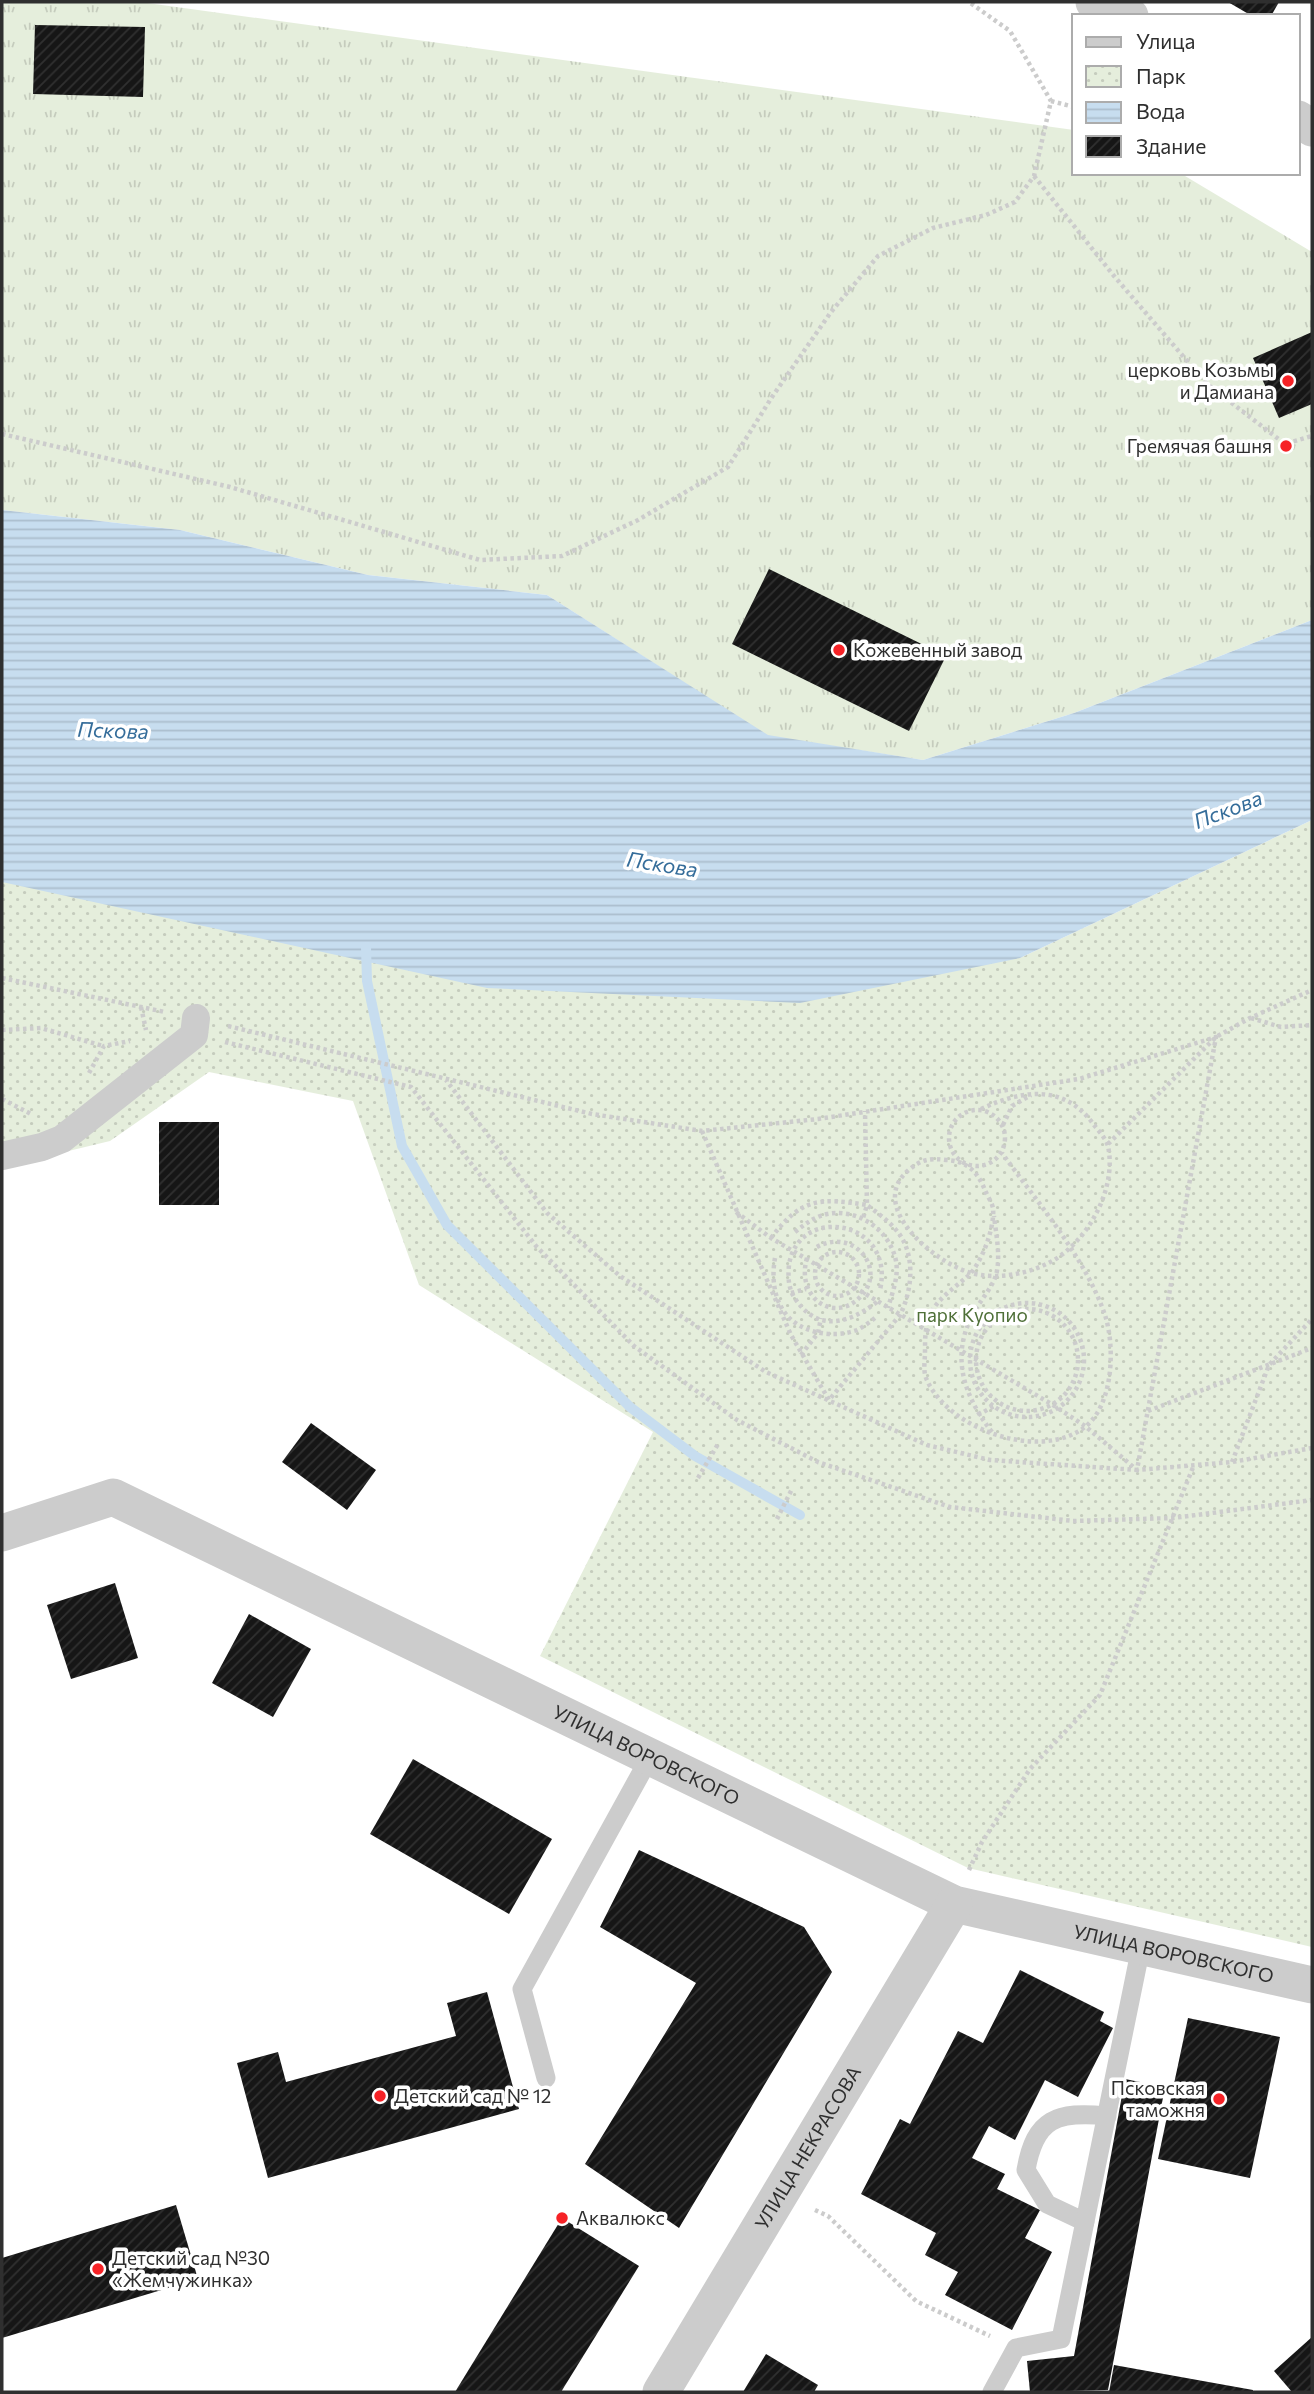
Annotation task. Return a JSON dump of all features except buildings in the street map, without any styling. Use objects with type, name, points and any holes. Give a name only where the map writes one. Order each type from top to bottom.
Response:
[{"type":"street","points":[[1094,2],[1125,14]]},
{"type":"street","points":[[2,1156],[42,1147],[62,1139],[195,1026]]},
{"type":"street","name":"УЛИЦА ВОРОВСКОГО","points":[[2,1532],[113,1497],[650,1757],[960,1891],[1141,1947],[1312,1985]]},
{"type":"street","name":"УЛИЦА НЕКРАСОВА","points":[[661,2392],[960,1891]]},
{"type":"lane","points":[[546,2078],[522,1989],[650,1757]]},
{"type":"lane","points":[[992,2392],[1016,2348],[1061,2339],[1141,1947]]},
{"type":"lane","points":[[1085,2222],[1047,2204],[1026,2170],[1030,2146],[1050,2120],[1080,2113],[1107,2116]]},
{"type":"path","points":[[969,2],[1010,31],[1051,100],[1072,106]]},
{"type":"path","points":[[2,434],[230,487],[480,560],[562,555],[638,520],[728,467],[831,312],[878,256],[933,228],[986,215],[1016,202],[1034,176],[1051,100]]},
{"type":"path","points":[[1034,176],[1114,276],[1207,384],[1285,444],[1312,436]]},
{"type":"path","points":[[2,978],[195,1026],[411,1087],[536,1246],[634,1346],[737,1420],[818,1462],[950,1507],[1073,1521],[1174,1518],[1312,1500]]},
{"type":"path","points":[[195,1026],[372,1061],[592,1114],[702,1131],[818,1119],[1079,1079],[1216,1037],[1250,1018],[1312,990]]},
{"type":"path","points":[[1250,1018],[1281,1027],[1312,1025]]},
{"type":"path","points":[[2,1030],[41,1028],[104,1046]]},
{"type":"path","points":[[1108,1144],[1216,1037]]},
{"type":"path","points":[[1137,1470],[1216,1037]]},
{"type":"path","points":[[446,1080],[547,1213],[620,1276],[766,1372],[927,1445],[990,1460],[1137,1470],[1232,1462],[1312,1448]]},
{"type":"path","points":[[1003,1125],[1012,1106],[1035,1093]]},
{"type":"path","points":[[981,1109],[1007,1097],[1035,1093],[1066,1099],[1088,1117],[1108,1144],[1109,1176],[1096,1213],[1079,1240],[1052,1261],[1006,1277],[996,1276],[971,1273],[944,1262],[918,1241],[901,1220],[895,1197],[902,1175],[921,1160],[960,1161],[978,1166],[987,1164],[1002,1153],[1006,1135],[1003,1125],[991,1112],[972,1109],[963,1113],[951,1127],[950,1145],[960,1161],[978,1176],[993,1208],[998,1252],[996,1276],[973,1313],[966,1328],[961,1351],[964,1387],[978,1415],[994,1434]]},
{"type":"path","points":[[863,1219],[867,1205],[865,1111]]},
{"type":"path","points":[[702,1131],[801,1355],[829,1400]]},
{"type":"path","points":[[993,1208],[988,1242],[971,1273],[931,1312],[925,1331],[924,1375],[938,1398],[961,1420],[994,1434],[1020,1440],[1056,1440],[1085,1426],[1098,1410],[1110,1380],[1112,1351],[1105,1316],[1090,1282],[1002,1153]]},
{"type":"path","points":[[771,1238],[786,1218],[800,1207],[831,1200],[867,1205],[890,1223],[904,1241],[911,1272],[908,1299],[900,1315],[829,1400]]},
{"type":"path","points":[[736,1212],[771,1238],[1055,1406],[1085,1426],[1137,1470]]},
{"type":"path","points":[[835,1213],[837,1226]]},
{"type":"path","points":[[795,1232],[809,1220],[835,1213],[863,1219],[878,1228],[890,1243],[896,1261],[896,1279],[888,1308]]},
{"type":"path","points":[[877,1302],[860,1315],[845,1321],[813,1316],[791,1293],[788,1276],[794,1251],[808,1235],[822,1228],[837,1226],[852,1229],[865,1236],[875,1247],[883,1276],[880,1290]]},
{"type":"path","points":[[807,1258],[804,1268],[806,1289],[822,1305],[844,1307],[864,1294],[870,1276],[867,1262],[855,1246],[835,1240],[816,1248]]},
{"type":"path","points":[[829,1253],[843,1253],[850,1256],[859,1267],[859,1282],[855,1289],[843,1296],[828,1295],[817,1285],[816,1264],[829,1253]]},
{"type":"path","points":[[775,1258],[775,1293],[783,1312],[799,1325],[818,1333],[838,1334],[858,1329],[875,1318]]},
{"type":"path","points":[[870,1276],[883,1276]]},
{"type":"path","points":[[791,1293],[806,1289]]},
{"type":"path","points":[[1032,1304],[1049,1308],[1065,1318],[1076,1331],[1082,1348],[1083,1366],[1079,1384],[1068,1400],[1033,1417],[1013,1416],[981,1395],[972,1377],[969,1356],[974,1338],[983,1323],[997,1312],[1014,1305],[1032,1304]]},
{"type":"path","points":[[996,1404],[978,1376],[975,1361],[979,1341],[1000,1317],[1015,1310],[1031,1309],[1047,1313],[1061,1321],[1072,1334],[1077,1349],[1078,1366],[1073,1383],[1055,1406]]},
{"type":"path","points":[[973,1313],[988,1328]]},
{"type":"path","points":[[801,1355],[818,1333],[821,1318]]},
{"type":"path","points":[[1232,1462],[1269,1365],[1312,1318]]},
{"type":"path","points":[[1148,1411],[1312,1348]]},
{"type":"path","points":[[978,1415],[996,1404]]},
{"type":"path","points":[[698,1478],[718,1444]]},
{"type":"path","points":[[960,1891],[982,1842],[1030,1769],[1100,1695],[1194,1465]]},
{"type":"path","points":[[777,1519],[792,1489]]},
{"type":"path","points":[[781,2193],[828,2216],[916,2301],[1016,2348]]},
{"type":"green space","points":[[2,2],[140,2],[1072,130],[1072,175],[1183,175],[1312,252],[1312,620],[1074,713],[923,760],[768,736],[547,595],[368,575],[180,530],[2,510]]},
{"type":"green space","name":"парк Куопио","points":[[1312,820],[1312,1947],[968,1868],[540,1656],[653,1432],[419,1285],[353,1101],[209,1072],[110,1141],[2,1167],[2,882],[1020,958]]},
{"type":"water","name":"Пскова","points":[[2,510],[180,530],[368,575],[547,595],[768,735],[923,760],[1074,713],[1312,620],[1312,820],[1020,958],[800,1003],[487,988],[2,882]]},
{"type":"waterway","points":[[366,947],[367,981],[402,1146],[447,1225],[630,1407],[695,1456],[800,1515]]},
{"type":"place","name":"церковь Козьмы и Дамиана","points":[[1288,381]]},
{"type":"place","name":"Гремячая башня","points":[[1286,446]]},
{"type":"place","name":"Кожевенный завод","points":[[839,650]]},
{"type":"place","name":"Детский сад № 12","points":[[380,2096]]},
{"type":"place","name":"Псковская таможня","points":[[1219,2099]]},
{"type":"place","name":"Аквалюкс","points":[[562,2218]]},
{"type":"place","name":"Детский сад №30 «Жемчужинка»","points":[[98,2269]]}]
